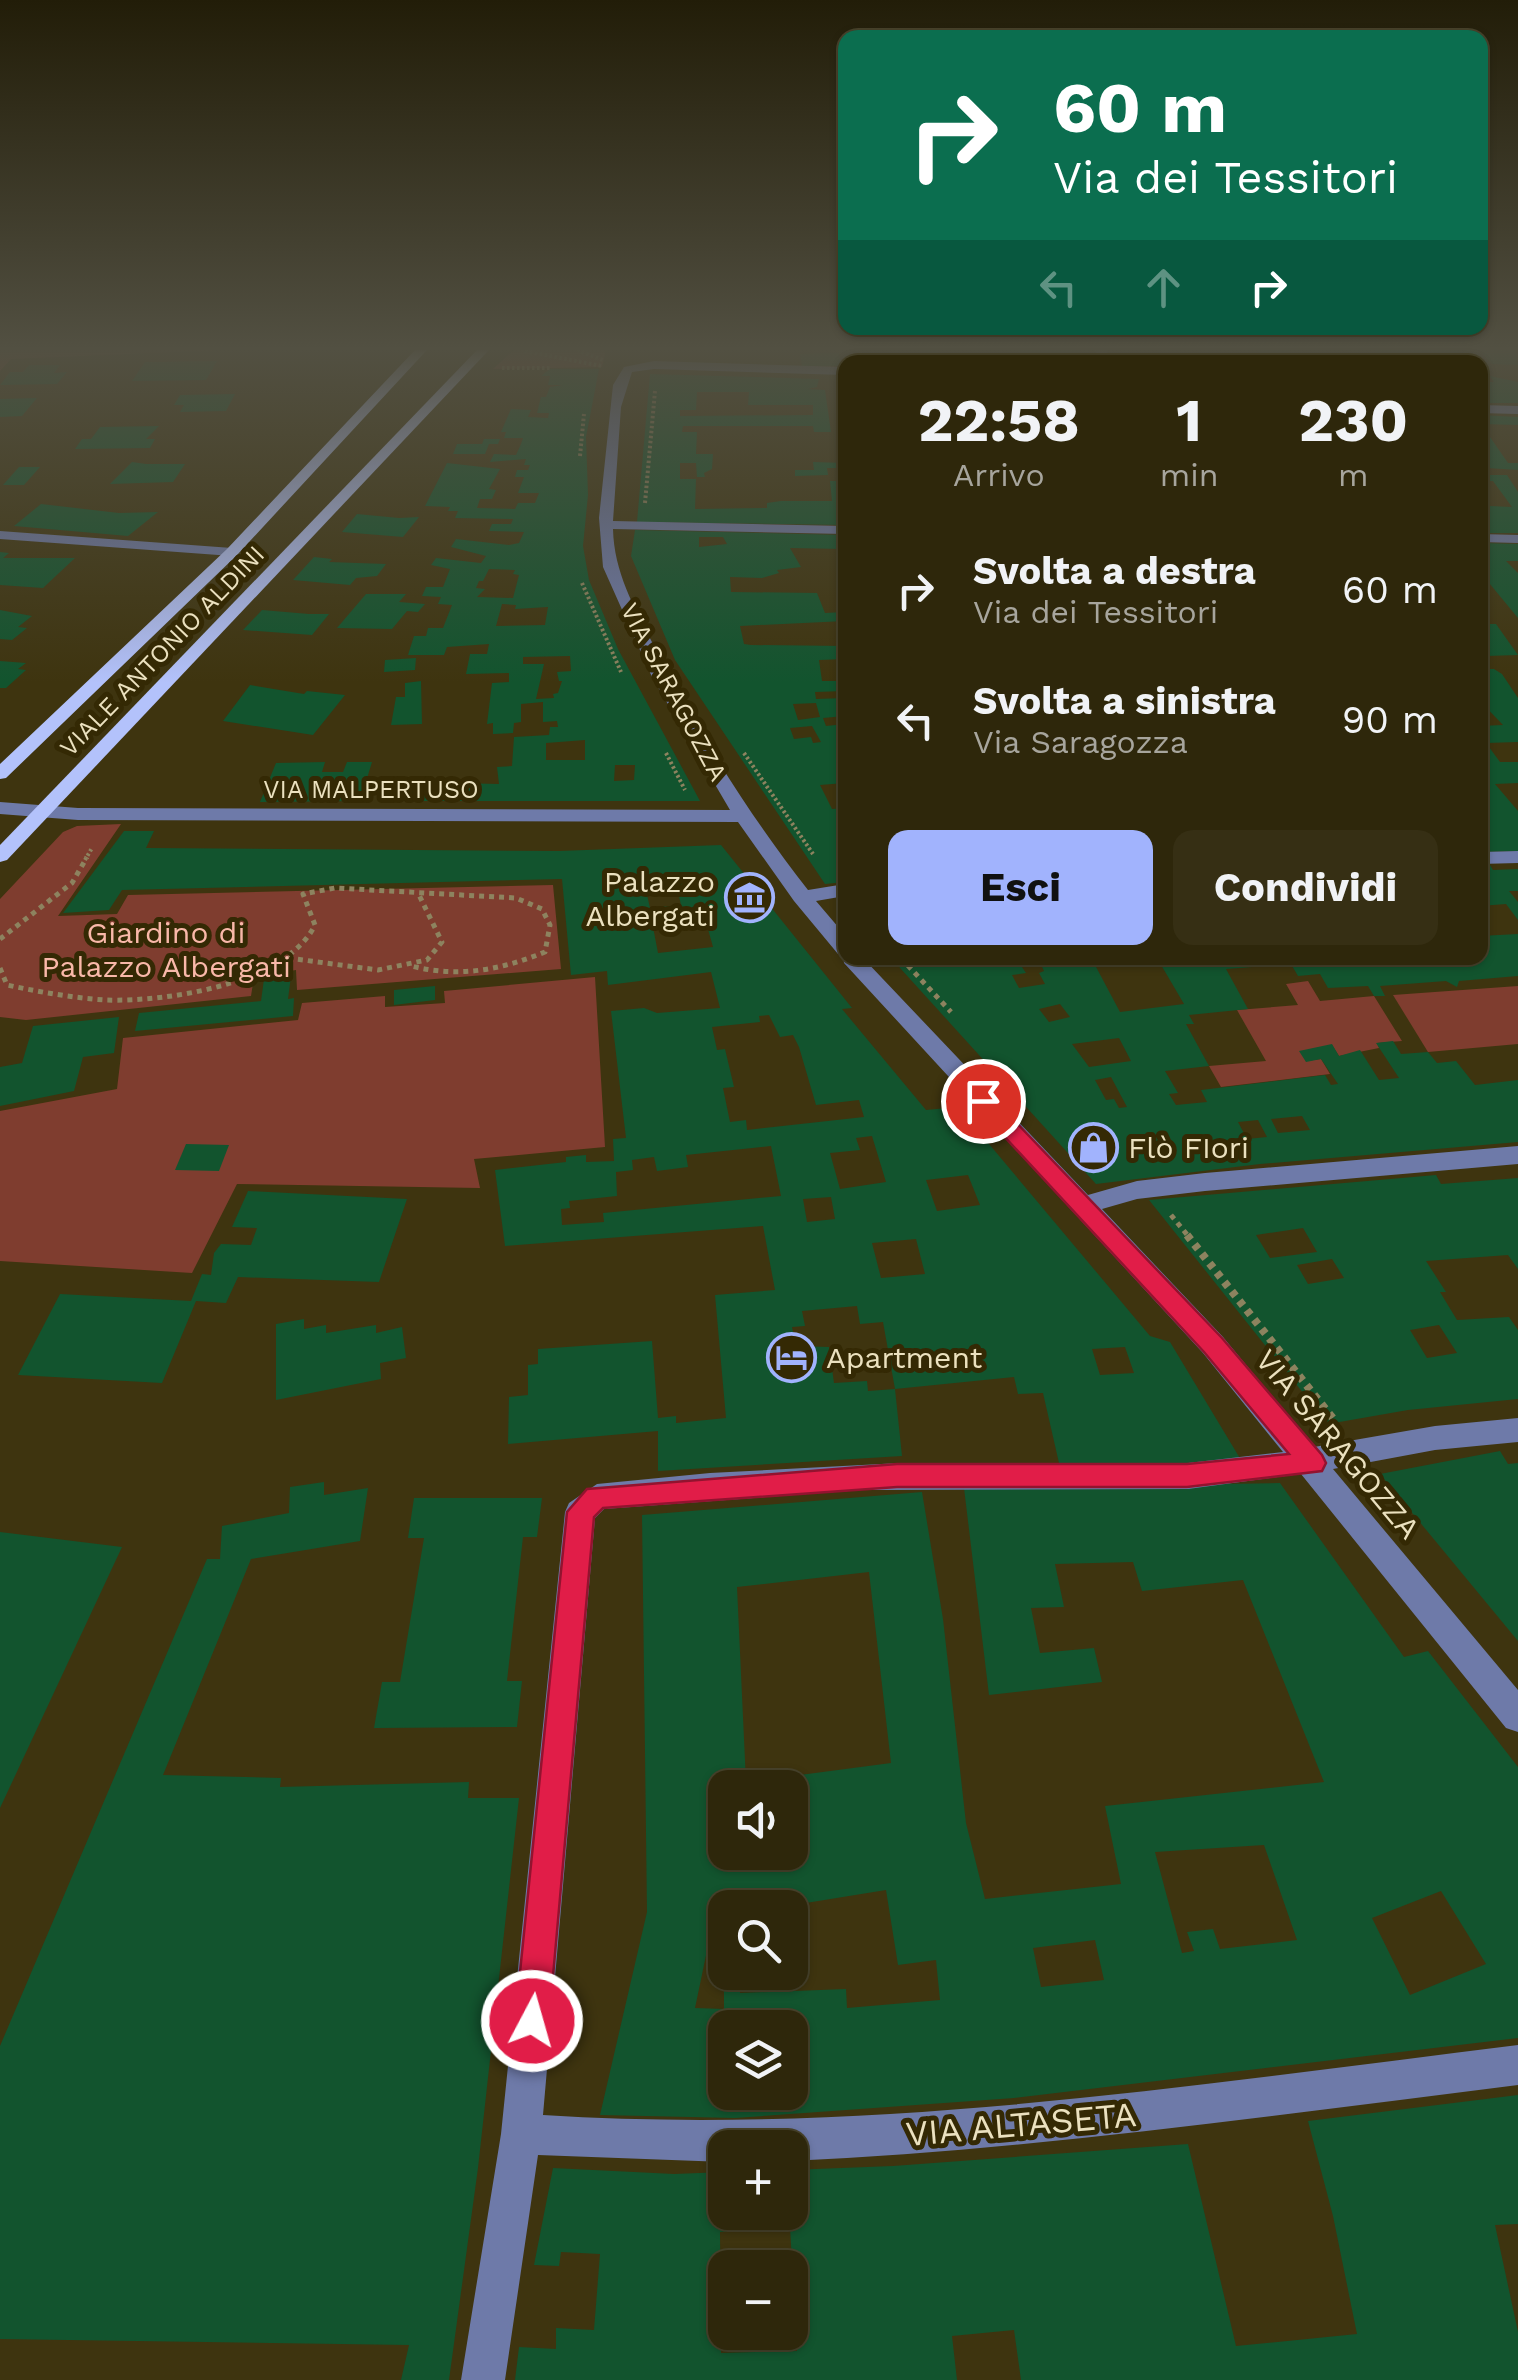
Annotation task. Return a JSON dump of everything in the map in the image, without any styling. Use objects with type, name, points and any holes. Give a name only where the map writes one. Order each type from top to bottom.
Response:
[{"type":"main road","name":"VIALE ANTONIO ALDINI","points":[[0,774],[232,552],[318,461]]},
{"type":"main road","name":"VIALE ANTONIO ALDINI","points":[[0,856],[377,461]]},
{"type":"street","name":"VIA SARAGOZZA","points":[[614,461],[607,551],[613,577],[644,645],[742,816],[838,941]]},
{"type":"street","points":[[608,526],[838,530]]},
{"type":"street","name":"VIALE ANTONIO ALDINI","points":[[0,535],[232,552]]},
{"type":"street","points":[[1488,538],[1518,539]]},
{"type":"street","name":"VIA MALPERTUSO","points":[[0,808],[43,812],[742,816]]},
{"type":"street","points":[[1488,858],[1518,858]]},
{"type":"street","points":[[801,897],[838,891]]},
{"type":"street","name":"VIA SARAGOZZA","points":[[858,965],[1213,1345],[1518,1716]]},
{"type":"street","points":[[1081,1206],[1126,1192],[1205,1182],[1518,1155]]},
{"type":"street","points":[[483,2380],[520,2134],[580,1512],[597,1497],[639,1492],[897,1476],[1187,1476],[1313,1463],[1435,1437],[1518,1430]]},
{"type":"street","name":"VIA ALTASETA","points":[[520,2134],[675,2144],[926,2132],[1169,2112],[1298,2091],[1518,2065]]},
{"type":"path","points":[[645,503],[649,461]]},
{"type":"path","points":[[738,744],[820,865]]},
{"type":"path","points":[[0,939],[72,882],[92,848]]},
{"type":"path","points":[[0,968],[7,985],[57,996],[124,1000],[182,993],[248,974],[286,958],[306,944],[314,925],[303,894],[335,888],[516,898],[542,909],[550,925],[545,952],[515,965],[434,973],[410,966]]},
{"type":"path","points":[[286,958],[378,970],[427,960],[442,942],[438,926],[427,916],[419,895]]},
{"type":"path","points":[[1163,1205],[1336,1422]]},
{"type":"green space","name":"Giardino di Palazzo Albergati","points":[[121,824],[58,916],[117,914],[128,895],[553,885],[561,969],[297,990],[296,970],[254,977],[251,996],[26,1020],[0,1017],[0,899],[63,832],[77,826]]},
{"type":"green space","points":[[595,977],[605,1147],[474,1159],[480,1188],[237,1184],[192,1273],[0,1261],[0,1111],[117,1089],[123,1038],[298,1020],[302,1003],[385,996],[385,1007],[445,1003],[444,991]]},
{"type":"green space","points":[[1308,981],[1320,1001],[1374,996],[1402,1041],[1377,1043],[1379,1048],[1339,1056],[1332,1045],[1306,1061],[1321,1059],[1330,1074],[1221,1087],[1209,1066],[1266,1061],[1237,1010],[1298,1005],[1286,984]]},
{"type":"green space","points":[[1518,986],[1518,1044],[1428,1052],[1393,995]]},
{"type":"building","points":[[525,461],[587,461],[583,546],[589,580],[618,649],[700,801],[404,801],[409,782],[499,784],[497,767],[512,766],[514,737],[549,735],[550,727],[558,727],[557,721],[543,722],[543,702],[521,704],[521,722],[514,723],[513,733],[493,734],[493,723],[487,724],[492,683],[509,682],[509,673],[466,674],[470,654],[487,654],[489,644],[447,647],[444,655],[408,655],[414,636],[426,636],[428,628],[443,628],[452,605],[438,604],[441,597],[422,596],[426,587],[443,587],[450,569],[431,565],[436,558],[481,563],[486,556],[451,547],[456,539],[509,545],[519,543],[524,532],[489,531],[492,524],[511,524],[513,519],[455,518],[458,511],[448,511],[450,507],[425,506],[447,463],[500,469],[489,489],[496,490],[492,499],[480,499],[477,508],[515,509],[518,503],[535,503],[539,493],[518,493],[524,477],[515,477],[517,470],[528,470],[530,465],[524,465]],"holes":[[[489,569],[515,570],[513,574],[519,575],[513,598],[477,597],[485,589],[476,588]],[[502,604],[516,605],[515,609],[548,607],[545,625],[496,626]],[[570,656],[571,671],[557,672],[562,681],[558,693],[553,694],[554,698],[536,699],[544,664],[523,664],[523,657]],[[585,740],[585,760],[546,760],[546,743]],[[615,765],[635,765],[634,780],[614,781]]]},
{"type":"building","points":[[642,461],[713,461],[705,477],[697,477],[696,463],[680,463],[680,479],[696,479],[695,509],[767,508],[767,503],[781,501],[832,501],[830,481],[838,481],[838,525],[637,522]]},
{"type":"building","points":[[1488,461],[1518,463],[1518,470],[1488,468]]},
{"type":"building","points":[[132,462],[185,464],[173,482],[110,484]]},
{"type":"building","points":[[813,462],[838,463],[838,468],[827,468],[828,475],[795,476],[795,470],[814,470]]},
{"type":"building","points":[[19,467],[40,467],[24,485],[3,485]]},
{"type":"building","points":[[1488,472],[1489,475],[1507,475],[1518,492],[1518,533],[1488,533],[1488,505],[1512,507],[1493,481],[1488,481]]},
{"type":"building","points":[[41,504],[119,513],[158,512],[128,536],[14,526]]},
{"type":"building","points":[[357,514],[419,517],[403,537],[342,532]]},
{"type":"building","points":[[635,530],[838,535],[838,549],[790,548],[801,567],[777,570],[779,573],[762,578],[730,577],[731,592],[817,593],[825,613],[838,612],[838,621],[740,626],[744,644],[838,646],[838,659],[819,660],[822,681],[838,681],[838,691],[815,692],[816,699],[838,698],[838,717],[823,718],[826,726],[838,725],[838,784],[820,785],[832,809],[838,809],[838,883],[825,884],[675,660],[631,556]],"holes":[[[699,537],[723,537],[727,544],[699,547]],[[816,703],[820,717],[798,720],[793,704]],[[812,726],[821,742],[813,743],[811,737],[794,739],[790,728]]]},
{"type":"building","points":[[1488,543],[1518,544],[1518,561],[1506,561],[1518,573],[1518,618],[1488,582]]},
{"type":"building","points":[[0,552],[9,553],[3,558],[75,558],[43,588],[0,585]]},
{"type":"building","points":[[314,557],[332,559],[329,562],[386,564],[377,576],[356,578],[350,585],[293,580]]},
{"type":"building","points":[[366,594],[406,594],[399,602],[425,604],[418,612],[407,611],[392,629],[337,628]]},
{"type":"building","points":[[0,610],[32,616],[18,627],[27,628],[12,640],[0,639]]},
{"type":"building","points":[[262,610],[329,614],[312,635],[243,630]]},
{"type":"building","points":[[1488,624],[1496,624],[1518,655],[1488,656]]},
{"type":"building","points":[[416,658],[415,670],[384,672],[385,660]]},
{"type":"building","points":[[0,661],[26,663],[18,669],[26,670],[6,688],[0,688]]},
{"type":"building","points":[[1488,669],[1502,674],[1518,698],[1518,742],[1488,743],[1488,726],[1503,725],[1488,709]]},
{"type":"building","points":[[421,681],[422,724],[391,725],[396,697],[405,697],[405,683]]},
{"type":"building","points":[[250,685],[304,694],[307,691],[345,695],[313,735],[223,721]]},
{"type":"building","points":[[1488,746],[1500,762],[1518,762],[1518,783],[1495,784],[1518,811],[1518,851],[1488,852]]},
{"type":"building","points":[[325,762],[322,772],[343,772],[347,762],[372,762],[360,801],[260,802],[276,763]]},
{"type":"building","points":[[124,831],[154,831],[146,848],[559,851],[721,845],[852,1008],[842,1009],[926,1110],[958,1107],[1150,1336],[1170,1342],[1241,1460],[1183,1467],[1059,1463],[1043,1393],[1018,1394],[1014,1377],[895,1389],[902,1456],[658,1471],[658,1431],[508,1444],[509,1397],[528,1395],[528,1365],[538,1364],[538,1349],[652,1341],[658,1418],[676,1416],[676,1423],[726,1418],[715,1295],[775,1290],[763,1226],[505,1246],[495,1170],[566,1162],[566,1157],[586,1155],[586,1162],[614,1161],[613,1139],[626,1138],[611,1011],[644,1008],[657,1013],[720,1008],[711,972],[608,985],[607,971],[571,975],[562,879],[122,890],[109,910],[63,913]],"holes":[[[674,875],[681,905],[650,908],[643,877]],[[706,922],[713,947],[658,953],[653,927]],[[769,1015],[780,1037],[793,1035],[816,1105],[859,1100],[864,1117],[747,1130],[746,1120],[730,1122],[723,1088],[734,1087],[725,1049],[717,1050],[712,1027],[760,1022],[759,1016]],[[872,1136],[886,1182],[840,1189],[830,1153],[860,1150],[856,1138]],[[771,1146],[781,1196],[603,1213],[604,1222],[562,1225],[561,1209],[570,1208],[569,1201],[617,1196],[616,1172],[633,1170],[632,1160],[654,1157],[657,1171],[688,1167],[686,1155]],[[968,1175],[980,1205],[937,1211],[926,1180]],[[831,1197],[835,1219],[807,1222],[803,1199]],[[916,1239],[925,1274],[881,1278],[872,1243]],[[857,1306],[860,1324],[883,1322],[895,1389],[868,1391],[867,1381],[834,1383],[829,1347],[796,1346],[792,1327],[805,1326],[802,1311]],[[1125,1347],[1134,1373],[1100,1375],[1092,1349]]]},
{"type":"building","points":[[1488,862],[1493,870],[1518,869],[1518,891],[1509,891],[1518,902],[1518,920],[1506,904],[1488,905]]},
{"type":"building","points":[[1518,934],[1518,976],[1459,981],[1457,987],[1446,981],[1380,986],[1385,996],[1374,996],[1368,986],[1328,988],[1320,974],[1298,976],[1292,965],[1488,965],[1488,936]]},
{"type":"building","points":[[897,965],[1021,965],[1026,973],[1012,975],[1019,988],[1045,984],[1039,973],[1044,971],[1041,965],[1095,965],[1120,1012],[1184,1004],[1161,965],[1278,965],[1226,969],[1248,1009],[1189,1015],[1194,1024],[1186,1024],[1209,1066],[1165,1071],[1178,1093],[1169,1094],[1176,1105],[1207,1102],[1201,1090],[1325,1075],[1331,1085],[1338,1084],[1321,1059],[1306,1062],[1299,1051],[1332,1044],[1339,1056],[1360,1050],[1379,1080],[1399,1078],[1376,1043],[1393,1041],[1401,1054],[1428,1052],[1437,1063],[1456,1061],[1475,1085],[1518,1080],[1518,1142],[1260,1164],[1096,1184]],"holes":[[[1060,1004],[1070,1017],[1049,1022],[1039,1009]],[[1119,1038],[1131,1061],[1089,1067],[1072,1044]],[[1111,1077],[1127,1107],[1119,1108],[1114,1099],[1106,1100],[1095,1080]],[[1302,1116],[1310,1130],[1278,1133],[1271,1119]],[[1258,1120],[1267,1137],[1247,1139],[1238,1122]]]},
{"type":"building","points":[[291,976],[288,999],[294,998],[293,1016],[135,1031],[139,1013],[261,1001],[264,979]]},
{"type":"building","points":[[435,986],[435,1000],[394,1005],[394,990]]},
{"type":"building","points":[[119,1017],[114,1053],[83,1057],[74,1091],[0,1106],[0,1067],[22,1063],[33,1026]]},
{"type":"building","points":[[186,1144],[229,1145],[219,1171],[175,1170]]},
{"type":"building","points":[[1436,1175],[1441,1184],[1518,1178],[1518,1269],[1508,1255],[1426,1261],[1446,1292],[1440,1292],[1457,1320],[1509,1317],[1518,1330],[1518,1399],[1408,1410],[1328,1424],[1149,1200]],"holes":[[[1303,1228],[1317,1252],[1270,1258],[1256,1235]],[[1332,1259],[1344,1278],[1308,1284],[1297,1265]],[[1439,1325],[1457,1353],[1427,1358],[1410,1330]]]},
{"type":"building","points":[[248,1191],[407,1199],[379,1282],[238,1277],[226,1303],[196,1301],[162,1383],[18,1375],[60,1294],[191,1301],[202,1274],[211,1275],[214,1253],[221,1244],[251,1245],[257,1228],[232,1227]]},
{"type":"building","points":[[304,1319],[304,1329],[326,1325],[326,1333],[376,1325],[376,1333],[402,1327],[406,1358],[380,1363],[381,1379],[276,1400],[276,1324]]},
{"type":"building","points":[[1500,1451],[1508,1464],[1518,1463],[1518,1641],[1380,1474]]},
{"type":"building","points":[[324,1482],[324,1495],[368,1488],[360,1541],[251,1559],[163,1775],[281,1778],[280,1787],[469,1782],[468,1798],[519,1798],[478,2168],[449,2380],[401,2380],[409,2345],[0,2339],[0,2046],[207,1559],[220,1559],[222,1526],[289,1513],[290,1487]]},
{"type":"building","points":[[1280,1483],[1404,1657],[1428,1651],[1518,1767],[1518,2038],[1014,2098],[735,2118],[600,2115],[647,1912],[642,1515],[922,1492],[943,1619],[966,1823],[985,1899],[1121,1884],[1105,1806],[1324,1782],[1243,1580],[1142,1591],[1133,1562],[1055,1564],[1064,1607],[1031,1608],[1040,1653],[1094,1648],[1102,1682],[989,1695],[964,1488]],"holes":[[[869,1572],[891,1763],[808,1774],[808,1870],[708,1870],[708,1770],[745,1770],[737,1587]],[[1264,1845],[1297,1940],[1220,1949],[1213,1929],[1187,1932],[1194,1951],[1182,1953],[1155,1852]],[[1441,1891],[1486,1964],[1410,1995],[1372,1918]],[[1095,1940],[1104,1980],[1041,1987],[1033,1948]]]},
{"type":"building","points":[[414,1498],[542,1498],[537,1537],[523,1537],[507,1681],[522,1681],[517,1727],[374,1728],[382,1682],[400,1682],[424,1538],[408,1538]]},
{"type":"building","points":[[0,1532],[122,1547],[0,1808]]},
{"type":"building","points":[[1518,2095],[1518,2224],[1495,2225],[1518,2332],[1518,2380],[1021,2380],[1014,2330],[952,2336],[957,2380],[515,2380],[519,2347],[556,2349],[556,2328],[594,2330],[600,2254],[561,2252],[559,2266],[534,2265],[553,2168],[708,2173],[708,2230],[748,2230],[720,2232],[720,2250],[708,2250],[708,2350],[721,2353],[808,2350],[808,2250],[791,2250],[790,2230],[808,2230],[808,2169],[1188,2144],[1236,2346],[1357,2334],[1333,2216],[1308,2121]]},
{"type":"place","name":"Palazzo Albergati","points":[[750,898]]},
{"type":"place","name":"Flò FIori","points":[[1093,1147]]},
{"type":"place","name":"Apartment","points":[[791,1357]]},
{"type":"route","points":[[532,2021],[580,1512],[597,1497],[897,1476],[1187,1476],[1313,1463],[1213,1345],[983,1101]]}]
